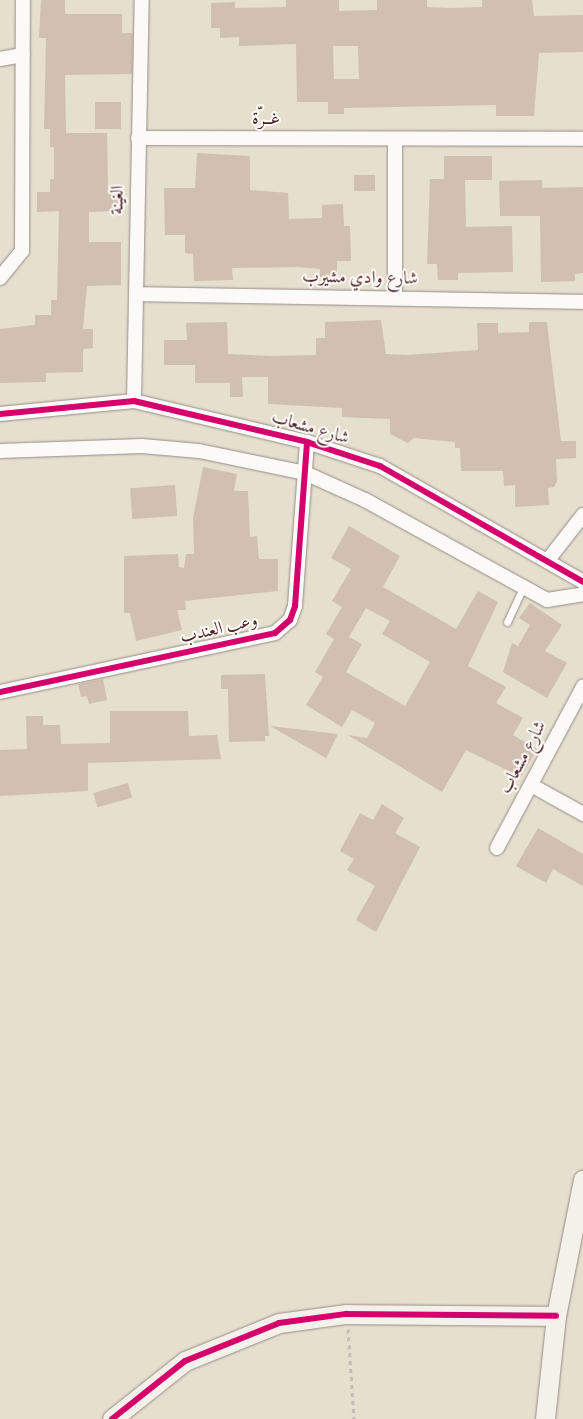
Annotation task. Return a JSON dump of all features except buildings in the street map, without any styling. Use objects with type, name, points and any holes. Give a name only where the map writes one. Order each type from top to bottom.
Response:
[{"type":"street","points":[[0,278],[22,251],[22,0]]},
{"type":"street","name":"الغينة","points":[[134,401],[142,0]]},
{"type":"street","points":[[0,59],[22,55]]},
{"type":"street","name":"غــرّة","points":[[138,138],[583,139]]},
{"type":"street","points":[[395,139],[395,298]]},
{"type":"street","name":"شارع وادي مشيرب","points":[[137,294],[583,302]]},
{"type":"street","name":"شارع مشعاب","points":[[0,414],[134,401],[307,442],[380,466],[548,560],[583,582]]},
{"type":"street","name":"وعب العندب","points":[[2,691],[275,633],[290,620],[296,606],[307,442]]},
{"type":"street","points":[[0,451],[142,446],[199,451],[305,473],[365,500],[524,588],[557,601],[583,594]]},
{"type":"street","points":[[548,560],[583,515]]},
{"type":"street","name":"شارع مشعاب","points":[[497,848],[583,687]]},
{"type":"street","points":[[531,785],[583,814]]},
{"type":"street","points":[[545,1419],[556,1316],[583,1180]]},
{"type":"street","points":[[112,1419],[156,1380],[215,1345],[279,1323],[346,1314],[556,1316]]},
{"type":"lane","points":[[507,622],[524,588]]},
{"type":"path","points":[[346,1314],[354,1419]]},
{"type":"cycle path","points":[[0,414],[134,401],[307,442],[380,466],[583,582]]},
{"type":"cycle path","points":[[0,692],[275,633],[290,620],[295,606],[307,442]]},
{"type":"cycle path","points":[[112,1419],[185,1361],[279,1323],[346,1314],[556,1316]]}]
